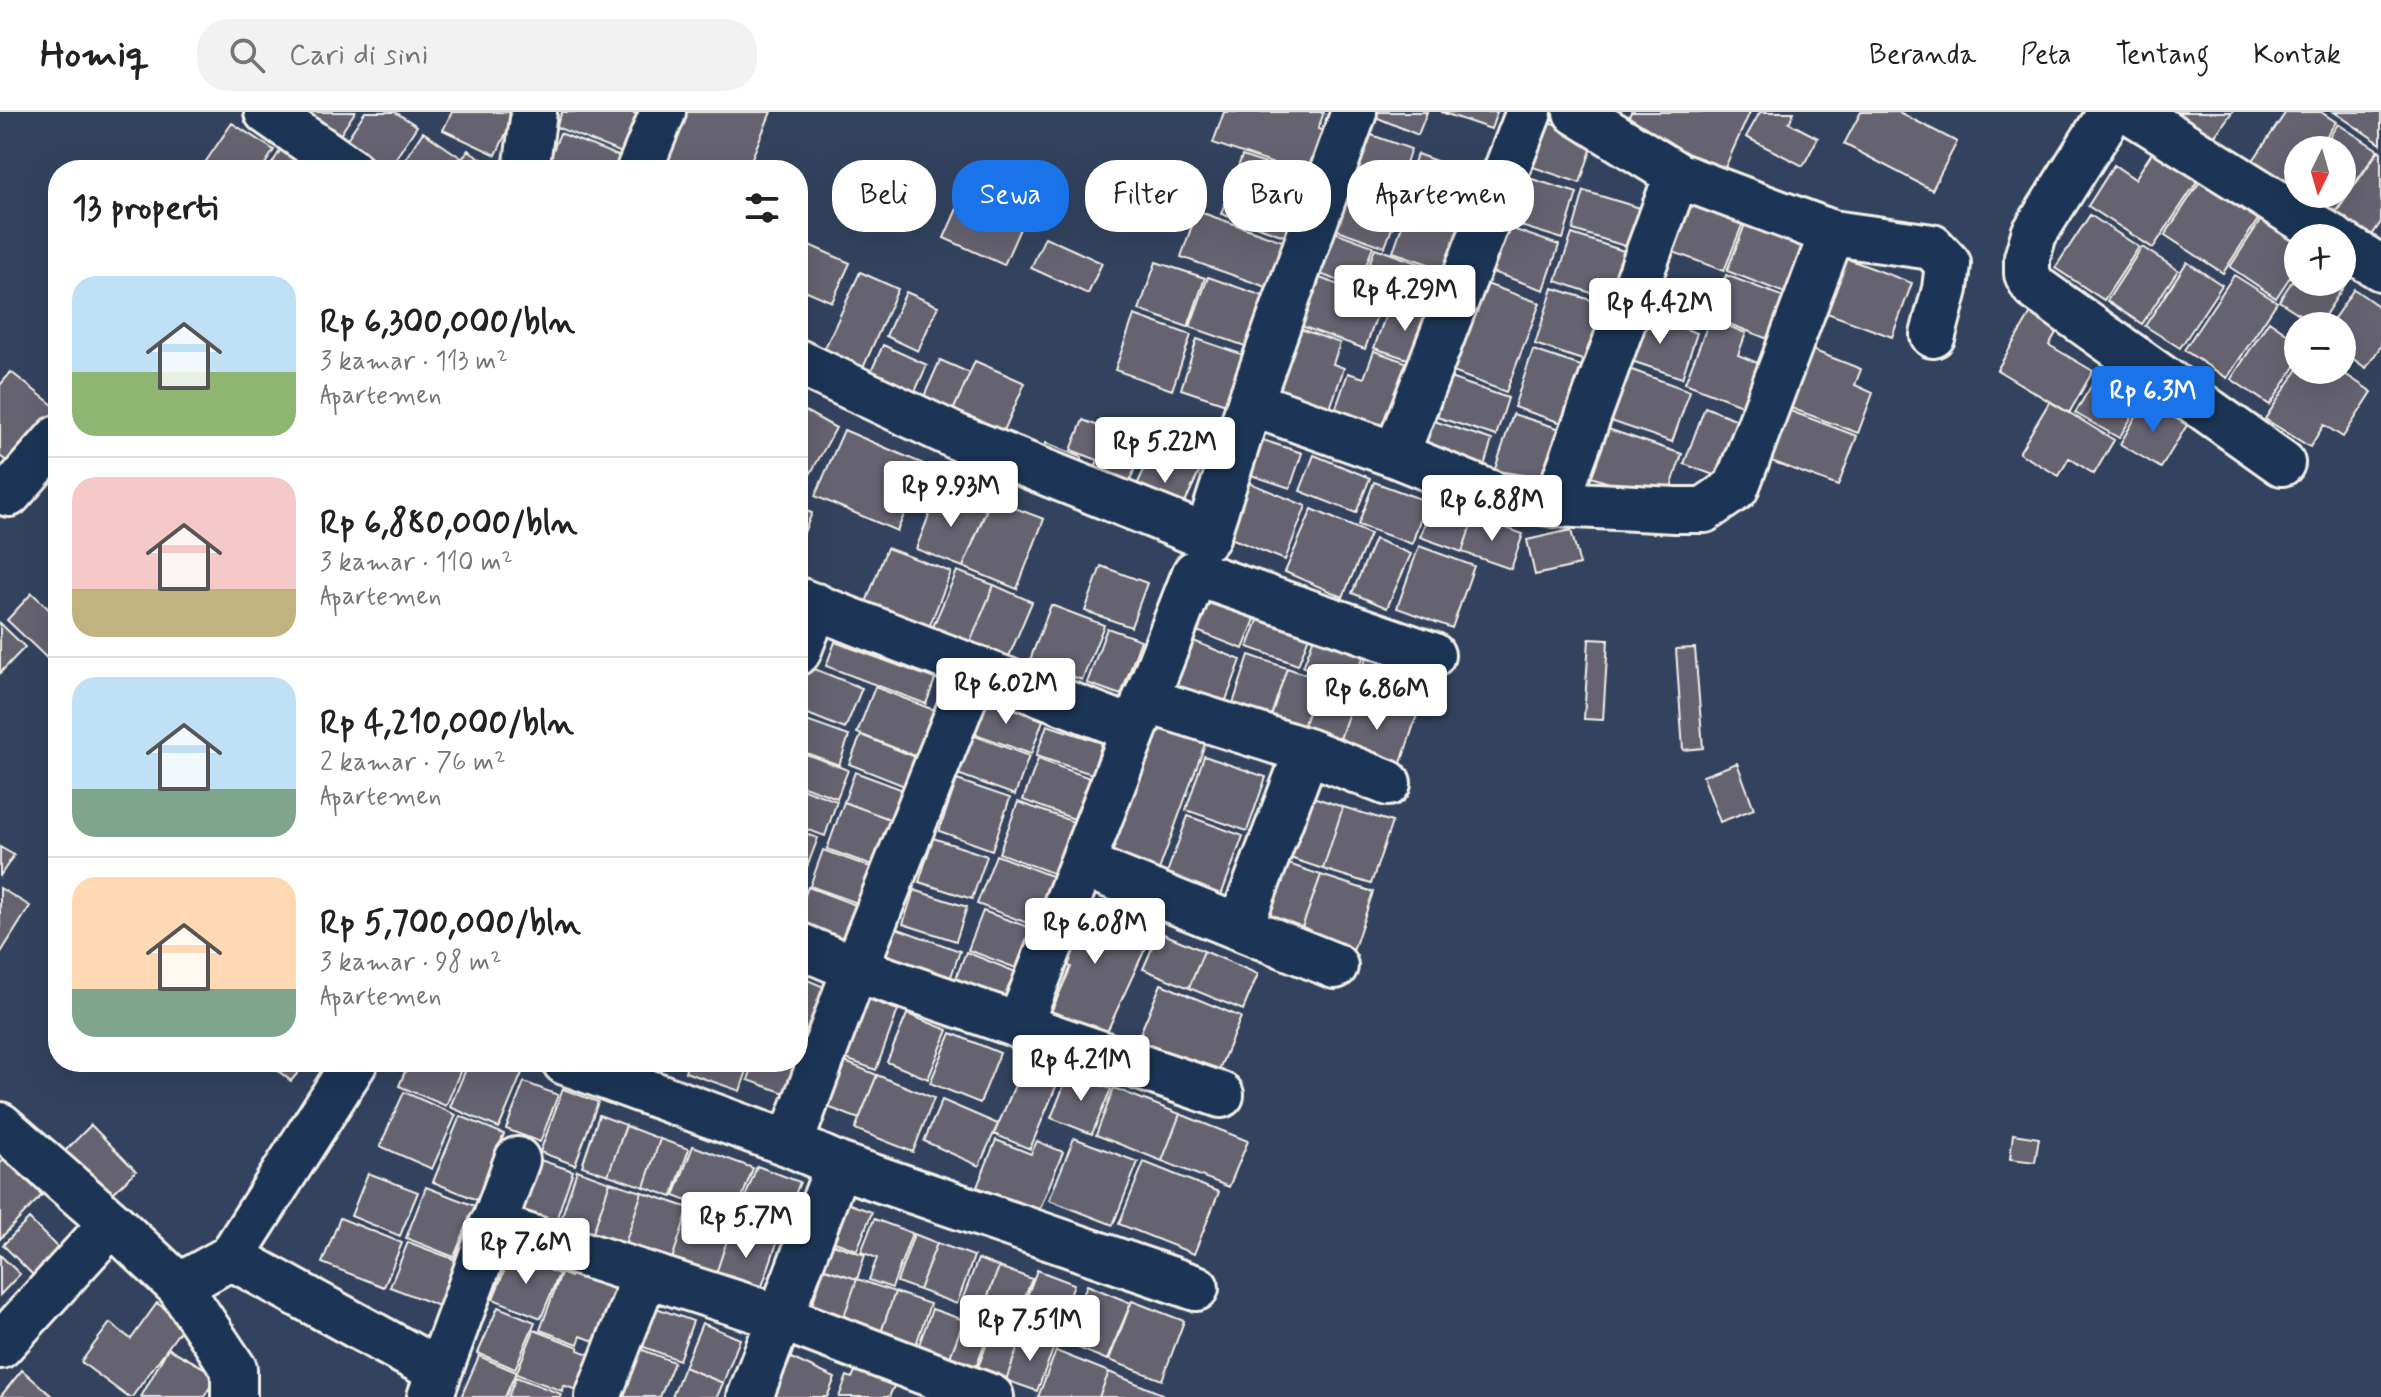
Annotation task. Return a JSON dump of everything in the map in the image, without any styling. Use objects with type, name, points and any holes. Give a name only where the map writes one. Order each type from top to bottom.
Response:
[{"type":"street","points":[[267,112],[336,160]]},
{"type":"street","points":[[527,160],[534,112]]},
{"type":"street","points":[[643,160],[663,112]]},
{"type":"street","points":[[808,367],[957,437],[1207,537],[1250,403],[1354,112]]},
{"type":"street","points":[[1396,455],[1529,112]]},
{"type":"street","points":[[1576,112],[1677,175],[1832,233],[1932,247],[1948,264],[1933,335]]},
{"type":"street","points":[[2111,112],[2034,234],[2027,258],[2027,274],[2034,287],[2282,463]]},
{"type":"street","points":[[2132,112],[2311,224]]},
{"type":"street","points":[[1556,504],[1677,175]]},
{"type":"street","points":[[1250,403],[1396,455],[1495,495],[1556,504],[1704,510],[1736,488],[1832,233]]},
{"type":"street","points":[[2356,253],[2381,268]]},
{"type":"street","points":[[3,495],[48,448]]},
{"type":"street","points":[[1019,1026],[1195,573],[1432,655]]},
{"type":"street","points":[[808,603],[976,668],[1139,715],[1307,751],[1388,783]]},
{"type":"street","points":[[790,1144],[855,969],[976,668]]},
{"type":"street","points":[[1240,927],[1307,751]]},
{"type":"street","points":[[1082,864],[1335,966]]},
{"type":"street","points":[[808,949],[855,969],[1221,1095]]},
{"type":"street","points":[[179,1286],[231,1257],[349,1072]]},
{"type":"street","points":[[592,1072],[790,1144],[838,1165],[1196,1288]]},
{"type":"street","points":[[0,1125],[179,1286],[234,1369],[234,1397]]},
{"type":"street","points":[[231,1257],[435,1384],[517,1160]]},
{"type":"street","points":[[750,1397],[838,1165]]},
{"type":"street","points":[[0,1346],[112,1223]]},
{"type":"street","points":[[492,1225],[779,1317],[913,1384],[991,1397]]},
{"type":"street","points":[[598,1397],[645,1275]]},
{"type":"building","points":[[312,112],[355,112],[332,147],[302,127]]},
{"type":"building","points":[[365,112],[395,112],[417,126],[395,160],[365,160],[343,145]]},
{"type":"building","points":[[452,112],[515,114],[496,155],[443,130]]},
{"type":"building","points":[[562,112],[631,112],[642,116],[627,155],[556,127]]},
{"type":"building","points":[[680,112],[771,112],[751,160],[660,160]]},
{"type":"building","points":[[1224,112],[1324,112],[1318,129],[1336,136],[1328,160],[1263,160],[1213,143]]},
{"type":"building","points":[[1364,112],[1427,112],[1418,135]]},
{"type":"building","points":[[1441,112],[1497,112],[1491,129]]},
{"type":"building","points":[[1631,112],[1750,112],[1719,181],[1620,137]]},
{"type":"building","points":[[1760,112],[1794,112],[1789,123],[1818,138],[1803,166],[1746,137]]},
{"type":"building","points":[[1861,112],[1899,112],[1957,142],[1932,190],[1844,144]]},
{"type":"building","points":[[2171,112],[2232,112],[2212,140]]},
{"type":"building","points":[[2286,112],[2321,112],[2336,122],[2326,136],[2284,136],[2284,193],[2248,168]]},
{"type":"building","points":[[2334,112],[2381,112],[2381,144]]},
{"type":"building","points":[[1537,118],[1595,138],[1580,183],[1534,167],[1534,160],[1522,160]]},
{"type":"building","points":[[232,123],[274,150],[268,160],[207,160]]},
{"type":"building","points":[[2338,124],[2378,150],[2356,182],[2356,136],[2330,136]]},
{"type":"building","points":[[1355,129],[1411,149],[1407,160],[1347,160],[1347,183],[1337,179]]},
{"type":"building","points":[[423,132],[463,159],[462,160],[405,160]]},
{"type":"building","points":[[560,133],[626,159],[626,160],[549,160]]},
{"type":"building","points":[[2157,145],[2202,174],[2153,248],[2088,206],[2114,165],[2135,179]]},
{"type":"building","points":[[281,149],[298,160],[274,160]]},
{"type":"building","points":[[468,150],[484,160],[462,160]]},
{"type":"building","points":[[2379,150],[2381,222],[2368,241],[2356,233],[2356,224],[2343,224],[2333,217],[2339,208],[2356,208],[2356,184]]},
{"type":"building","points":[[1417,154],[1434,160],[1415,160]]},
{"type":"building","points":[[2203,177],[2261,215],[2223,273],[2165,235]]},
{"type":"building","points":[[1534,180],[1577,193],[1563,239],[1534,230]]},
{"type":"building","points":[[1332,182],[1347,187],[1347,232],[1390,232],[1385,247],[1331,228]]},
{"type":"building","points":[[1682,190],[1746,215],[1724,271],[1660,247]]},
{"type":"building","points":[[1584,191],[1650,211],[1638,250],[1573,230]]},
{"type":"building","points":[[2325,208],[2338,208],[2334,214]]},
{"type":"building","points":[[2266,212],[2284,227],[2284,286],[2276,298],[2230,267]]},
{"type":"building","points":[[1749,214],[1820,241],[1798,298],[1727,271]]},
{"type":"building","points":[[1207,215],[1223,220],[1223,232],[1257,232],[1285,242],[1269,288],[1181,257],[1190,232],[1207,232]]},
{"type":"building","points":[[2090,215],[2139,247],[2104,300],[2055,268]]},
{"type":"building","points":[[952,220],[952,232],[1019,232],[1004,265],[944,238]]},
{"type":"building","points":[[1331,231],[1373,246],[1358,288],[1301,267],[1314,232]]},
{"type":"building","points":[[1273,232],[1289,232],[1287,237]]},
{"type":"building","points":[[1400,232],[1467,232],[1452,272],[1393,252]]},
{"type":"building","points":[[1495,232],[1521,232],[1559,245],[1544,290],[1483,269]]},
{"type":"building","points":[[1572,234],[1636,255],[1620,303],[1556,281]]},
{"type":"building","points":[[1045,237],[1102,263],[1088,294],[1031,268]]},
{"type":"building","points":[[808,244],[850,263],[832,302],[808,291]]},
{"type":"building","points":[[2142,247],[2178,270],[2142,324],[2107,301]]},
{"type":"building","points":[[1375,248],[1451,275],[1437,315],[1361,288]]},
{"type":"building","points":[[1837,255],[1912,283],[1892,337],[1816,309]]},
{"type":"building","points":[[1156,262],[1205,278],[1188,327],[1139,310]]},
{"type":"building","points":[[2187,262],[2222,285],[2180,348],[2145,326]]},
{"type":"building","points":[[860,272],[898,289],[852,393],[812,376]]},
{"type":"building","points":[[1304,272],[1363,294],[1357,308],[1377,315],[1365,349],[1287,321]]},
{"type":"building","points":[[1726,275],[1797,302],[1781,344],[1711,317]]},
{"type":"building","points":[[2234,275],[2277,302],[2227,378],[2184,350]]},
{"type":"building","points":[[1208,277],[1266,297],[1248,347],[1190,327]]},
{"type":"building","points":[[1478,281],[1540,303],[1506,392],[1445,369]]},
{"type":"building","points":[[1553,288],[1616,308],[1597,365],[1535,344]]},
{"type":"building","points":[[2356,290],[2381,308],[2381,346],[2366,368],[2356,361],[2356,312],[2338,312],[2349,296],[2356,296]]},
{"type":"building","points":[[906,292],[938,306],[918,351],[886,336]]},
{"type":"building","points":[[2284,293],[2284,296],[2338,296],[2327,312],[2296,312],[2279,301]]},
{"type":"building","points":[[1390,303],[1436,319],[1420,363],[1374,348]]},
{"type":"building","points":[[2034,308],[2061,324],[2049,345],[2093,371],[2069,413],[1997,370]]},
{"type":"building","points":[[1638,313],[1697,333],[1682,378],[1623,358]]},
{"type":"building","points":[[1134,315],[1191,335],[1172,390],[1115,370]]},
{"type":"building","points":[[1710,319],[1746,333],[1738,355],[1775,370],[1759,412],[1685,383]]},
{"type":"building","points":[[2269,321],[2284,331],[2284,384],[2270,405],[2231,379]]},
{"type":"building","points":[[1289,325],[1340,343],[1333,364],[1344,368],[1327,417],[1263,394]]},
{"type":"building","points":[[1197,339],[1244,355],[1226,404],[1181,389]]},
{"type":"building","points":[[883,345],[927,365],[905,414],[861,394]]},
{"type":"building","points":[[1802,346],[1861,369],[1855,385],[1873,393],[1858,433],[1780,404]]},
{"type":"building","points":[[1533,350],[1596,371],[1577,428],[1514,407]]},
{"type":"building","points":[[1374,351],[1417,366],[1390,442],[1331,422],[1348,373],[1364,378]]},
{"type":"building","points":[[2109,356],[2142,375],[2129,395],[2141,402],[2119,438],[2075,413]]},
{"type":"building","points":[[940,360],[970,373],[943,433],[914,419]]},
{"type":"building","points":[[975,361],[1025,383],[992,458],[942,436]]},
{"type":"building","points":[[1618,365],[1690,391],[1672,442],[1599,417]]},
{"type":"building","points":[[11,372],[48,401],[48,427],[15,468],[0,456],[0,385]]},
{"type":"building","points":[[1450,378],[1508,398],[1496,436],[1437,417]]},
{"type":"building","points":[[2356,381],[2372,392],[2343,437],[2324,425],[2310,447],[2265,419],[2288,384],[2356,384]]},
{"type":"building","points":[[2050,401],[2114,440],[2094,474],[2069,458],[2059,476],[2019,453]]},
{"type":"building","points":[[2145,401],[2187,425],[2161,468],[2120,444]]},
{"type":"building","points":[[1705,407],[1748,424],[1727,480],[1684,464]]},
{"type":"building","points":[[1785,409],[1857,436],[1838,486],[1766,459]]},
{"type":"building","points":[[808,413],[836,428],[808,478]]},
{"type":"building","points":[[1513,414],[1573,433],[1553,492],[1494,472]]},
{"type":"building","points":[[1425,418],[1492,440],[1480,479],[1412,457]]},
{"type":"building","points":[[1083,420],[1144,444],[1122,502],[1087,488],[1098,460],[1071,450]]},
{"type":"building","points":[[1593,424],[1682,454],[1666,502],[1576,472]]},
{"type":"building","points":[[844,430],[926,465],[897,531],[815,496]]},
{"type":"building","points":[[1254,437],[1302,453],[1290,488],[1242,472]]},
{"type":"building","points":[[1046,443],[1082,457],[1070,487],[1034,473]]},
{"type":"building","points":[[1155,446],[1201,468],[1175,524],[1129,502]]},
{"type":"building","points":[[1314,455],[1370,478],[1356,513],[1300,491]]},
{"type":"building","points":[[1245,481],[1306,506],[1285,560],[1223,535]]},
{"type":"building","points":[[1374,482],[1426,501],[1412,544],[1358,525]]},
{"type":"building","points":[[938,492],[986,510],[963,567],[916,549]]},
{"type":"building","points":[[991,499],[1044,519],[1017,589],[963,567]]},
{"type":"building","points":[[1432,502],[1474,516],[1462,552],[1420,537]]},
{"type":"building","points":[[1312,509],[1370,534],[1343,597],[1285,572]]},
{"type":"building","points":[[1474,516],[1523,534],[1511,569],[1462,552]]},
{"type":"building","points":[[1571,530],[1580,565],[1535,575],[1527,540]]},
{"type":"building","points":[[1375,539],[1411,554],[1387,608],[1352,593]]},
{"type":"building","points":[[1419,546],[1474,566],[1452,628],[1397,608]]},
{"type":"building","points":[[887,548],[951,572],[928,630],[865,605]]},
{"type":"building","points":[[1101,566],[1147,583],[1131,627],[1085,611]]},
{"type":"building","points":[[957,571],[994,585],[969,645],[932,629]]},
{"type":"building","points":[[1197,580],[1261,604],[1243,649],[1179,624]]},
{"type":"building","points":[[994,585],[1032,602],[1007,661],[969,645]]},
{"type":"building","points":[[32,593],[48,608],[48,659],[7,620]]},
{"type":"building","points":[[1051,605],[1104,625],[1082,680],[1030,660]]},
{"type":"building","points":[[1263,607],[1313,626],[1298,665],[1248,647]]},
{"type":"building","points":[[0,623],[25,647],[0,673]]},
{"type":"building","points":[[1319,624],[1369,642],[1353,685],[1303,667]]},
{"type":"building","points":[[1107,628],[1141,640],[1121,695],[1087,683]]},
{"type":"building","points":[[1181,636],[1241,660],[1220,716],[1159,693]]},
{"type":"building","points":[[1589,639],[1608,640],[1603,720],[1584,719]]},
{"type":"building","points":[[835,642],[935,679],[926,704],[826,666]]},
{"type":"building","points":[[1371,644],[1434,666],[1419,708],[1357,686]]},
{"type":"building","points":[[1695,648],[1703,748],[1683,750],[1676,649]]},
{"type":"building","points":[[1249,655],[1287,668],[1267,728],[1229,716]]},
{"type":"building","points":[[808,666],[862,688],[845,729],[808,714]]},
{"type":"building","points":[[1287,668],[1319,679],[1299,739],[1267,728]]},
{"type":"building","points":[[1319,679],[1356,691],[1336,751],[1299,739]]},
{"type":"building","points":[[875,687],[939,712],[920,758],[857,733]]},
{"type":"building","points":[[1356,691],[1418,712],[1398,772],[1336,751]]},
{"type":"building","points":[[982,698],[1043,720],[1031,754],[970,732]]},
{"type":"building","points":[[808,722],[849,736],[839,765],[808,754]]},
{"type":"building","points":[[1144,722],[1205,744],[1155,881],[1094,859]]},
{"type":"building","points":[[1047,725],[1102,743],[1092,774],[1036,756]]},
{"type":"building","points":[[967,733],[1029,756],[1015,795],[952,772]]},
{"type":"building","points":[[861,735],[918,758],[907,787],[849,764]]},
{"type":"building","points":[[808,755],[848,770],[837,798],[808,788]]},
{"type":"building","points":[[1204,756],[1266,777],[1247,831],[1186,810]]},
{"type":"building","points":[[1038,759],[1090,778],[1074,819],[1023,800]]},
{"type":"building","points":[[1737,763],[1754,809],[1720,822],[1703,776]]},
{"type":"building","points":[[855,772],[906,791],[895,821],[844,802]]},
{"type":"building","points":[[957,780],[1010,798],[992,850],[939,831]]},
{"type":"building","points":[[808,791],[837,801],[825,836],[808,830]]},
{"type":"building","points":[[1298,792],[1343,807],[1323,869],[1278,854]]},
{"type":"building","points":[[844,802],[895,821],[877,867],[827,849]]},
{"type":"building","points":[[1018,802],[1074,822],[1055,874],[999,853]]},
{"type":"building","points":[[1343,807],[1392,822],[1371,884],[1323,869]]},
{"type":"building","points":[[1188,816],[1243,836],[1216,909],[1161,889]]},
{"type":"building","points":[[808,834],[818,838],[808,864]]},
{"type":"building","points":[[933,838],[987,856],[972,899],[919,882]]},
{"type":"building","points":[[0,847],[14,855],[0,876]]},
{"type":"building","points":[[823,850],[876,869],[863,905],[810,886]]},
{"type":"building","points":[[996,855],[1054,877],[1035,926],[977,904]]},
{"type":"building","points":[[1277,860],[1321,875],[1299,936],[1256,922]]},
{"type":"building","points":[[1321,875],[1373,892],[1352,954],[1299,936]]},
{"type":"building","points":[[808,887],[861,907],[847,945],[808,931]]},
{"type":"building","points":[[0,888],[30,906],[0,954]]},
{"type":"building","points":[[914,890],[967,907],[956,941],[903,924]]},
{"type":"building","points":[[1072,901],[1151,936],[1105,1036],[1051,1012],[1071,967],[1047,956]]},
{"type":"building","points":[[983,911],[1031,928],[1016,968],[968,950]]},
{"type":"building","points":[[882,923],[960,951],[948,985],[870,958]]},
{"type":"building","points":[[1159,932],[1204,951],[1189,988],[1143,969]]},
{"type":"building","points":[[1204,951],[1258,974],[1243,1010],[1189,988]]},
{"type":"building","points":[[966,952],[1016,972],[1003,1003],[954,983]]},
{"type":"building","points":[[808,980],[824,987],[808,1026]]},
{"type":"building","points":[[1161,984],[1241,1017],[1216,1077],[1136,1043]]},
{"type":"building","points":[[854,994],[898,1010],[876,1070],[832,1054]]},
{"type":"building","points":[[907,1014],[948,1030],[928,1079],[887,1062]]},
{"type":"building","points":[[951,1033],[1000,1053],[980,1103],[930,1083]]},
{"type":"building","points":[[843,1061],[877,1075],[859,1119],[825,1106]]},
{"type":"building","points":[[1025,1062],[1060,1077],[1030,1149],[994,1134]]},
{"type":"building","points":[[280,1072],[299,1072],[291,1081]]},
{"type":"building","points":[[405,1072],[460,1072],[446,1106],[399,1086]]},
{"type":"building","points":[[465,1072],[522,1073],[499,1128],[450,1107]]},
{"type":"building","points":[[685,1072],[747,1072],[740,1091]]},
{"type":"building","points":[[751,1072],[798,1072],[790,1095],[748,1080]]},
{"type":"building","points":[[1069,1073],[1111,1089],[1092,1134],[1051,1118]]},
{"type":"building","points":[[877,1075],[934,1098],[913,1152],[855,1129]]},
{"type":"building","points":[[524,1082],[558,1095],[540,1142],[506,1129]]},
{"type":"building","points":[[1114,1088],[1180,1114],[1162,1161],[1096,1135]]},
{"type":"building","points":[[563,1089],[598,1102],[575,1165],[540,1152]]},
{"type":"building","points":[[404,1092],[456,1115],[432,1169],[380,1146]]},
{"type":"building","points":[[942,1100],[998,1124],[979,1166],[924,1141]]},
{"type":"building","points":[[1180,1114],[1248,1141],[1229,1187],[1162,1161]]},
{"type":"building","points":[[599,1115],[626,1125],[608,1175],[582,1166]]},
{"type":"building","points":[[460,1116],[504,1134],[477,1200],[433,1182]]},
{"type":"building","points":[[91,1125],[136,1171],[110,1196],[65,1151]]},
{"type":"building","points":[[626,1126],[660,1139],[644,1187],[608,1175]]},
{"type":"building","points":[[2013,1134],[2039,1138],[2035,1162],[2010,1159]]},
{"type":"building","points":[[1074,1138],[1138,1162],[1113,1225],[1049,1200]]},
{"type":"building","points":[[660,1139],[689,1149],[672,1197],[644,1187]]},
{"type":"building","points":[[996,1140],[1031,1154],[1037,1141],[1063,1152],[1039,1211],[977,1187]]},
{"type":"building","points":[[693,1146],[753,1168],[734,1219],[674,1196]]},
{"type":"building","points":[[4,1159],[42,1195],[0,1239],[0,1164]]},
{"type":"building","points":[[540,1160],[573,1171],[553,1229],[519,1217]]},
{"type":"building","points":[[1144,1162],[1219,1192],[1194,1254],[1119,1224]]},
{"type":"building","points":[[757,1166],[800,1182],[779,1235],[737,1219]]},
{"type":"building","points":[[577,1170],[610,1182],[590,1242],[557,1231]]},
{"type":"building","points":[[368,1173],[418,1192],[400,1236],[351,1216]]},
{"type":"building","points":[[610,1182],[642,1192],[622,1253],[590,1242]]},
{"type":"building","points":[[426,1187],[475,1206],[454,1257],[406,1238]]},
{"type":"building","points":[[642,1192],[689,1208],[669,1268],[622,1253]]},
{"type":"building","points":[[844,1202],[872,1212],[857,1250],[829,1240]]},
{"type":"building","points":[[689,1208],[733,1222],[713,1283],[669,1268]]},
{"type":"building","points":[[340,1218],[402,1243],[384,1287],[322,1263]]},
{"type":"building","points":[[29,1219],[63,1253],[37,1279],[3,1245]]},
{"type":"building","points":[[874,1219],[912,1233],[892,1288],[869,1280],[877,1258],[861,1252]]},
{"type":"building","points":[[733,1222],[779,1237],[758,1298],[713,1283]]},
{"type":"building","points":[[914,1234],[937,1243],[919,1290],[897,1282]]},
{"type":"building","points":[[818,1239],[865,1255],[857,1279],[810,1264]]},
{"type":"building","points":[[408,1242],[456,1260],[439,1306],[390,1287]]},
{"type":"building","points":[[937,1243],[974,1256],[957,1304],[919,1290]]},
{"type":"building","points":[[511,1254],[559,1274],[541,1318],[493,1299]]},
{"type":"building","points":[[0,1255],[20,1274],[0,1295]]},
{"type":"building","points":[[978,1259],[999,1267],[983,1308],[962,1300]]},
{"type":"building","points":[[574,1267],[621,1284],[599,1343],[581,1336],[578,1344],[540,1330],[561,1273],[570,1277]]},
{"type":"building","points":[[999,1267],[1032,1279],[1013,1327],[981,1314]]},
{"type":"building","points":[[824,1269],[857,1279],[840,1328],[808,1317]]},
{"type":"building","points":[[1037,1270],[1074,1284],[1053,1343],[1015,1329]]},
{"type":"building","points":[[857,1279],[895,1292],[878,1341],[840,1328]]},
{"type":"building","points":[[1087,1285],[1131,1303],[1107,1360],[1064,1342]]},
{"type":"building","points":[[895,1292],[930,1304],[913,1353],[878,1341]]},
{"type":"building","points":[[1132,1301],[1184,1321],[1162,1380],[1109,1360]]},
{"type":"building","points":[[157,1303],[185,1324],[132,1397],[128,1397],[81,1362],[110,1323],[131,1339]]},
{"type":"building","points":[[645,1304],[693,1321],[679,1360],[630,1342]]},
{"type":"building","points":[[498,1307],[535,1322],[515,1369],[478,1353]]},
{"type":"building","points":[[932,1309],[964,1320],[944,1373],[913,1361]]},
{"type":"building","points":[[964,1320],[990,1329],[970,1383],[944,1373]]},
{"type":"building","points":[[702,1323],[740,1339],[723,1383],[684,1367]]},
{"type":"building","points":[[994,1325],[1022,1336],[1006,1380],[977,1370]]},
{"type":"building","points":[[534,1330],[599,1358],[585,1393],[563,1385],[562,1391],[516,1374]]},
{"type":"building","points":[[1022,1336],[1054,1347],[1037,1391],[1006,1380]]},
{"type":"building","points":[[622,1342],[674,1362],[660,1397],[603,1397]]},
{"type":"building","points":[[168,1348],[217,1375],[204,1397],[141,1397]]},
{"type":"building","points":[[1056,1351],[1109,1372],[1099,1397],[1038,1397]]},
{"type":"building","points":[[479,1356],[516,1372],[505,1397],[461,1397]]},
{"type":"building","points":[[791,1358],[835,1378],[827,1397],[774,1397]]},
{"type":"building","points":[[684,1367],[723,1383],[717,1397],[672,1397]]},
{"type":"building","points":[[856,1369],[895,1384],[889,1397],[839,1397],[847,1376],[852,1378]]},
{"type":"building","points":[[22,1370],[53,1397],[0,1397]]},
{"type":"building","points":[[1109,1372],[1162,1394],[1161,1397],[1099,1397]]},
{"type":"building","points":[[516,1377],[561,1394],[560,1397],[508,1397]]}]
